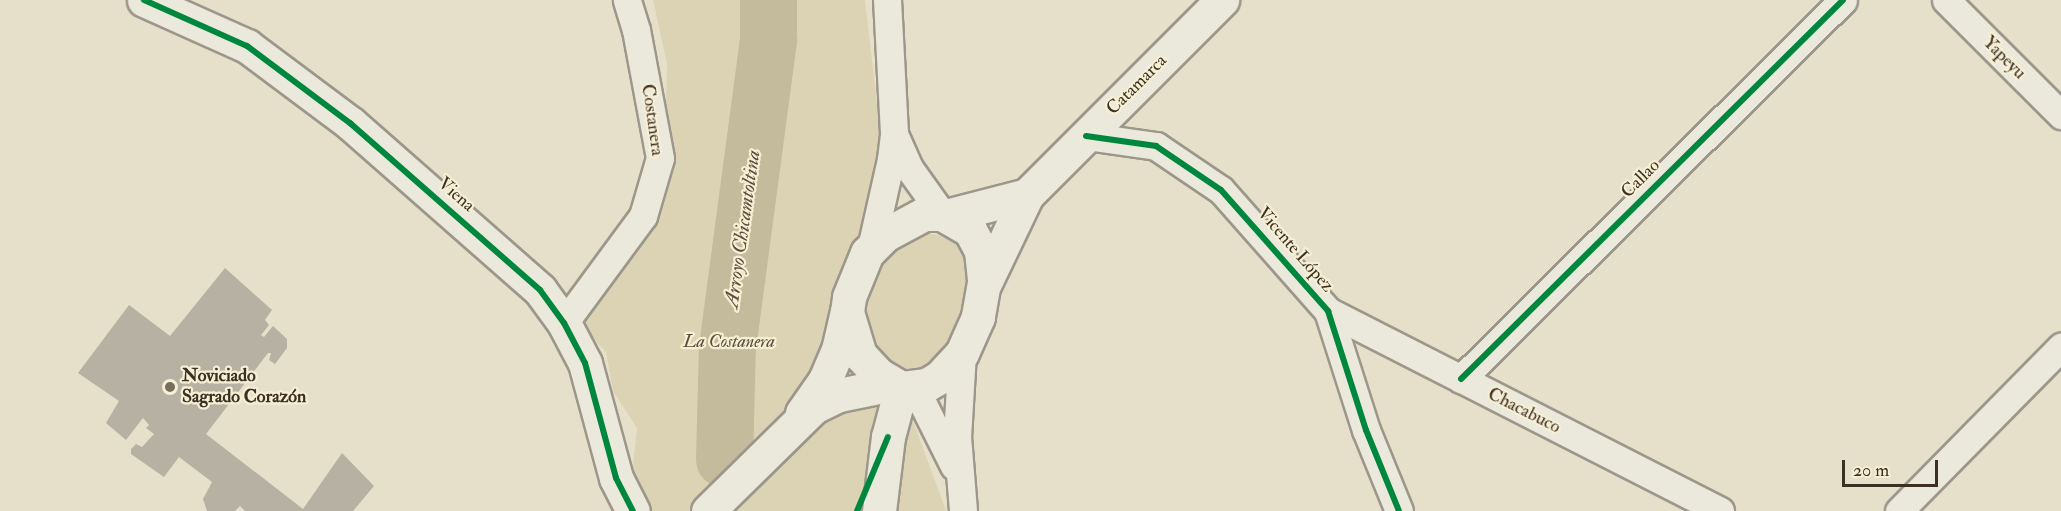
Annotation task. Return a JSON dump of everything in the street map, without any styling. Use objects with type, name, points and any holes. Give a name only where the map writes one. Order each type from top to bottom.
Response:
[{"type":"street","name":"Viena","points":[[144,0],[247,46],[350,123],[540,290],[564,322],[585,363],[616,478],[633,511]]},
{"type":"street","name":"Costanera","points":[[564,322],[643,216],[660,158],[636,30],[627,0]]},
{"type":"street","points":[[872,248],[891,159],[894,133],[887,0]]},
{"type":"street","name":"Catamarca","points":[[983,287],[1027,195],[1222,0]]},
{"type":"street","name":"Callao","points":[[1461,379],[1843,0]]},
{"type":"street","name":"Yapeyu","points":[[1946,0],[2061,115]]},
{"type":"street","points":[[708,511],[793,424],[814,407],[838,395],[926,385],[940,377],[962,353],[978,317],[983,287],[981,250],[970,230],[944,215],[909,168],[894,133]]},
{"type":"street","name":"Vicente López","points":[[1086,136],[1156,146],[1221,190],[1328,311],[1366,430],[1399,511]]},
{"type":"street","points":[[793,424],[825,380],[838,350],[857,272],[872,248],[900,226],[924,214],[944,215],[1027,195]]},
{"type":"street","name":"Chacabuco","points":[[1328,311],[1720,511]]},
{"type":"street","points":[[847,312],[860,355],[878,374],[901,387],[923,404],[958,475]]},
{"type":"street","points":[[1899,511],[2061,347]]},
{"type":"street","points":[[962,353],[957,436],[958,475],[963,511]]},
{"type":"street","points":[[879,511],[888,437],[901,387]]},
{"type":"green space","name":"La Costanera","points":[[653,0],[865,0],[881,139],[867,253],[847,312],[901,388],[946,511],[628,511],[637,428],[613,391],[606,352],[578,322],[664,192],[667,64]]},
{"type":"green space","points":[[919,232],[938,235],[953,241],[965,254],[969,273],[964,301],[945,348],[928,368],[904,376],[874,354],[862,306],[883,254]]},
{"type":"building","name":"Noviciado Sagrado Corazón","points":[[225,268],[272,310],[265,320],[269,325],[261,335],[264,337],[273,326],[287,339],[287,348],[275,364],[269,360],[271,353],[268,353],[206,434],[303,509],[342,453],[374,486],[353,511],[245,511],[240,506],[235,511],[207,511],[203,499],[212,482],[179,457],[164,477],[131,454],[131,449],[136,444],[142,447],[154,434],[146,428],[149,425],[143,418],[126,440],[106,423],[119,401],[78,373],[129,305],[170,336]]},
{"type":"waterway","name":"Arroyo Chicamtoltina","points":[[724,459],[727,347],[768,38],[768,0]]},
{"type":"cycle path","points":[[144,0],[247,46],[350,123],[540,290],[564,323],[585,363],[616,478],[633,511]]},
{"type":"cycle path","points":[[1461,379],[1843,0]]},
{"type":"cycle path","points":[[1086,136],[1156,146],[1221,190],[1328,311],[1366,430],[1399,511]]},
{"type":"cycle path","points":[[857,511],[888,437]]},
{"type":"place","name":"Noviciado Sagrado Corazón","points":[[170,387]]}]
